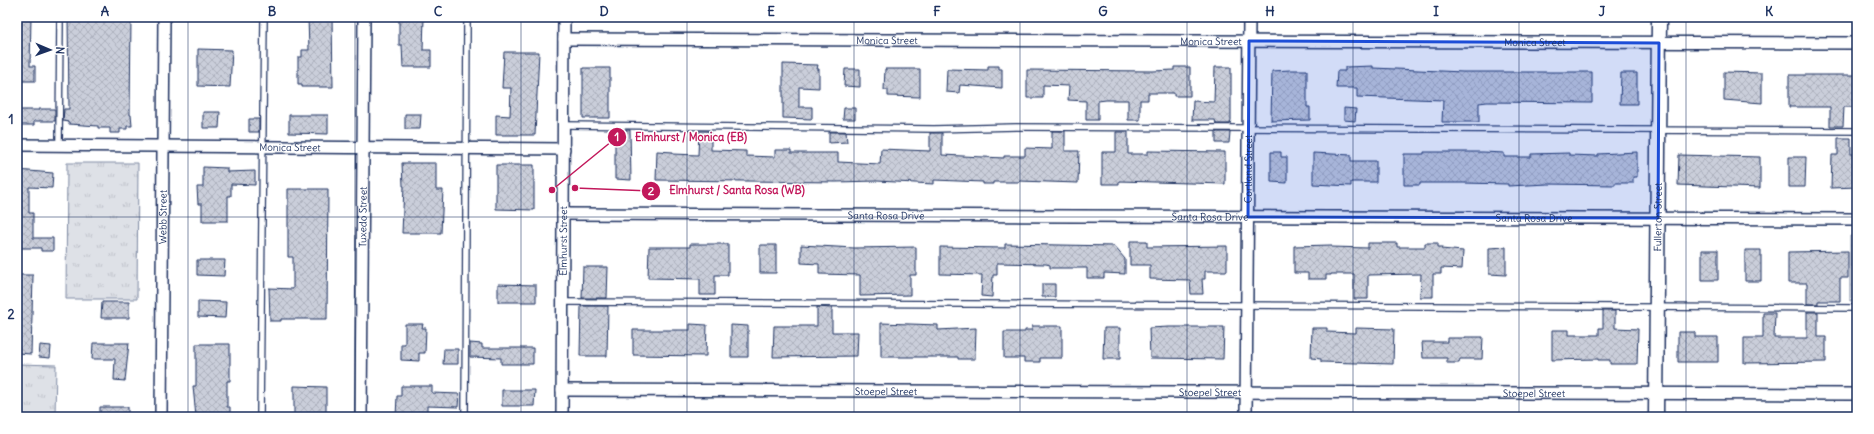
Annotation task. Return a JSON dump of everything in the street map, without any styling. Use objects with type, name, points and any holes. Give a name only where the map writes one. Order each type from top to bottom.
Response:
[{"type":"street","name":"Webb Street","points":[[161,417],[164,17]]},
{"type":"street","name":"Tuxedo Street","points":[[361,417],[364,17]]},
{"type":"street","name":"Elmhurst Street","points":[[562,417],[564,17]]},
{"type":"street","name":"Cortland Street","points":[[1246,417],[1249,17]]},
{"type":"street","name":"Fullerton Street","points":[[1656,417],[1659,17]]},
{"type":"street","name":"Monica Street","points":[[564,39],[1857,44]]},
{"type":"street","name":"Monica Street","points":[[17,145],[564,148]]},
{"type":"street","name":"Santa Rosa Drive","points":[[563,214],[1857,219]]},
{"type":"street","name":"Stoepel Street","points":[[562,390],[1857,394]]},
{"type":"lane","points":[[59,145],[60,17]]},
{"type":"lane","points":[[260,417],[264,17]]},
{"type":"lane","points":[[465,417],[466,17]]},
{"type":"lane","points":[[564,125],[934,129],[1016,127],[1857,130]]},
{"type":"lane","points":[[563,302],[1857,308]]},
{"type":"highlighted area","points":[[1249,41],[1659,43],[1658,218],[1248,217]]},
{"type":"green space","points":[[67,163],[138,163],[137,299],[66,299]]},
{"type":"green space","points":[[1850,236],[1857,236],[1857,301],[1850,301]]},
{"type":"green space","points":[[17,364],[56,365],[55,417],[17,417]]},
{"type":"building","points":[[17,17],[31,17],[30,66],[35,66],[35,81],[17,81]]},
{"type":"building","points":[[68,17],[131,17],[130,115],[132,126],[127,126],[127,129],[120,129],[120,133],[110,133],[110,128],[69,124],[69,122],[63,121],[64,109],[69,109]]},
{"type":"building","points":[[308,17],[332,17],[333,87],[302,87],[302,84],[298,84],[298,57],[302,57],[302,50],[309,50]]},
{"type":"building","points":[[399,17],[424,17],[423,50],[431,50],[431,67],[403,67],[402,45],[399,45]]},
{"type":"building","points":[[198,49],[232,50],[230,87],[198,86]]},
{"type":"building","points":[[504,52],[539,52],[535,135],[496,135],[496,115],[510,116],[511,88],[502,88]]},
{"type":"building","points":[[783,64],[818,65],[819,88],[799,87],[799,107],[812,107],[812,119],[783,118]]},
{"type":"building","points":[[988,66],[999,66],[999,69],[1002,69],[1002,88],[960,85],[959,93],[946,92],[947,69],[988,70]]},
{"type":"building","points":[[1373,66],[1373,68],[1463,72],[1592,72],[1592,103],[1479,103],[1479,122],[1442,122],[1443,100],[1357,97],[1357,88],[1336,88],[1337,71],[1345,71],[1345,67]]},
{"type":"building","points":[[1174,67],[1190,67],[1190,96],[1174,96],[1174,93],[1148,93],[1148,100],[1140,100],[1140,120],[1128,120],[1128,100],[1106,100],[1098,101],[1098,120],[1086,120],[1086,101],[1068,100],[1069,86],[1043,85],[1043,98],[1027,98],[1027,70],[1153,71],[1174,70]]},
{"type":"building","points":[[1215,67],[1231,67],[1230,124],[1216,124],[1215,120],[1192,120],[1193,101],[1214,102]]},
{"type":"building","points":[[583,68],[610,68],[610,118],[583,118]]},
{"type":"building","points":[[845,69],[860,69],[860,87],[844,86]]},
{"type":"building","points":[[885,69],[920,69],[920,97],[888,96],[888,90],[884,90]]},
{"type":"building","points":[[1307,70],[1307,107],[1310,107],[1310,120],[1271,121],[1272,71]]},
{"type":"building","points":[[1724,72],[1762,73],[1762,103],[1724,100]]},
{"type":"building","points":[[1621,73],[1637,73],[1637,104],[1620,104]]},
{"type":"building","points":[[1789,75],[1857,75],[1857,107],[1844,107],[1843,126],[1830,126],[1830,107],[1789,107]]},
{"type":"building","points":[[844,108],[855,108],[855,119],[843,119]]},
{"type":"building","points":[[1344,108],[1356,109],[1355,121],[1344,120]]},
{"type":"building","points":[[55,109],[55,121],[34,121],[34,125],[17,125],[17,110]]},
{"type":"building","points":[[203,112],[220,112],[219,128],[203,128]]},
{"type":"building","points":[[405,114],[421,114],[420,129],[405,129]]},
{"type":"building","points":[[289,115],[328,115],[328,134],[289,133]]},
{"type":"building","points":[[249,119],[259,119],[259,132],[249,132]]},
{"type":"building","points":[[612,130],[630,130],[631,180],[615,179],[615,142],[612,142]]},
{"type":"building","points":[[699,131],[711,131],[711,150],[746,151],[746,156],[775,157],[775,150],[791,150],[791,153],[838,153],[838,162],[880,164],[881,149],[930,151],[930,133],[942,133],[942,155],[1004,158],[1004,156],[1025,156],[1025,148],[1052,149],[1052,131],[1065,131],[1065,151],[1079,151],[1078,183],[1019,181],[983,184],[983,182],[934,180],[934,184],[877,181],[656,180],[657,151],[673,152],[673,154],[698,155]]},
{"type":"building","points":[[829,132],[846,132],[847,142],[829,143]]},
{"type":"building","points":[[1116,132],[1128,132],[1128,154],[1148,154],[1148,151],[1225,152],[1225,184],[1119,181],[1119,184],[1102,184],[1102,152],[1116,152]]},
{"type":"building","points":[[1216,132],[1230,132],[1229,143],[1216,143]]},
{"type":"building","points":[[1838,138],[1851,138],[1851,154],[1857,154],[1857,187],[1831,188],[1832,155],[1838,155]]},
{"type":"building","points":[[1271,152],[1281,152],[1281,157],[1287,157],[1287,183],[1271,182]]},
{"type":"building","points":[[1424,152],[1483,152],[1504,153],[1504,157],[1531,157],[1531,154],[1569,153],[1569,155],[1598,156],[1598,154],[1637,152],[1637,177],[1633,177],[1633,183],[1615,183],[1615,185],[1548,184],[1508,186],[1508,184],[1420,183],[1420,185],[1404,185],[1404,154],[1424,154]]},
{"type":"building","points":[[1313,153],[1351,155],[1351,161],[1376,161],[1376,182],[1351,182],[1351,186],[1313,184]]},
{"type":"building","points":[[1679,155],[1760,157],[1760,188],[1678,185]]},
{"type":"building","points":[[1789,157],[1806,157],[1805,187],[1789,187]]},
{"type":"building","points":[[402,163],[436,163],[436,190],[443,190],[441,233],[402,233],[404,186]]},
{"type":"building","points":[[496,165],[534,165],[534,210],[496,209]]},
{"type":"building","points":[[203,167],[227,168],[227,172],[255,171],[255,185],[231,184],[231,196],[228,196],[228,221],[202,221],[202,204],[198,204],[197,187],[203,187]]},
{"type":"building","points":[[17,170],[53,173],[52,188],[29,187],[29,213],[33,213],[33,238],[53,238],[53,251],[41,251],[41,248],[17,248]]},
{"type":"building","points":[[288,189],[328,189],[327,319],[281,319],[281,321],[270,321],[269,288],[293,289],[293,257],[288,257]]},
{"type":"building","points":[[1130,241],[1147,241],[1147,247],[1227,246],[1227,271],[1205,271],[1205,279],[1202,279],[1203,294],[1191,294],[1190,280],[1150,279],[1150,265],[1130,265]]},
{"type":"building","points":[[1368,243],[1397,243],[1397,247],[1425,247],[1425,243],[1438,243],[1438,247],[1442,247],[1441,249],[1463,251],[1462,269],[1441,268],[1441,274],[1433,274],[1433,297],[1420,297],[1421,274],[1368,275],[1368,299],[1354,299],[1354,274],[1331,274],[1326,275],[1326,279],[1308,279],[1308,273],[1294,273],[1294,246],[1331,245],[1331,247],[1368,248]]},
{"type":"building","points":[[690,244],[728,244],[728,275],[715,275],[715,295],[700,295],[700,279],[648,278],[649,247],[690,247]]},
{"type":"building","points":[[1005,244],[1114,246],[1125,259],[1125,274],[1104,273],[1104,278],[1087,278],[1087,268],[1050,268],[1050,265],[1046,264],[997,263],[997,275],[993,275],[992,297],[981,296],[982,275],[940,274],[940,247],[1005,248]]},
{"type":"building","points":[[760,245],[776,245],[776,273],[760,273]]},
{"type":"building","points":[[801,245],[854,248],[916,247],[916,275],[910,275],[910,295],[860,296],[860,275],[819,274],[819,264],[801,263]]},
{"type":"building","points":[[1506,247],[1506,275],[1489,274],[1489,248]]},
{"type":"building","points":[[1702,250],[1718,250],[1718,280],[1702,280]]},
{"type":"building","points":[[1745,250],[1761,250],[1761,281],[1745,281]]},
{"type":"building","points":[[1848,251],[1848,278],[1840,278],[1840,301],[1818,301],[1818,304],[1807,304],[1807,283],[1788,283],[1788,252]]},
{"type":"building","points":[[197,260],[225,260],[224,276],[197,275]]},
{"type":"building","points":[[583,267],[608,267],[607,298],[582,298]]},
{"type":"building","points":[[17,275],[33,275],[31,354],[17,353]]},
{"type":"building","points":[[498,284],[536,285],[536,302],[498,302]]},
{"type":"building","points":[[1042,284],[1055,284],[1055,297],[1042,297]]},
{"type":"building","points":[[198,301],[226,302],[225,318],[198,317]]},
{"type":"building","points":[[102,302],[129,302],[129,318],[101,318]]},
{"type":"building","points":[[581,306],[608,306],[607,356],[580,356]]},
{"type":"building","points":[[817,307],[832,308],[832,332],[858,332],[857,356],[773,357],[774,326],[817,326]]},
{"type":"building","points":[[1603,311],[1615,311],[1615,328],[1638,329],[1637,364],[1610,364],[1610,360],[1598,359],[1552,360],[1552,330],[1569,330],[1569,335],[1599,335],[1599,328],[1603,328]]},
{"type":"building","points":[[1807,312],[1818,312],[1818,337],[1826,337],[1826,362],[1744,363],[1744,338],[1763,338],[1763,313],[1775,313],[1774,338],[1807,338]]},
{"type":"building","points":[[881,323],[938,325],[938,330],[976,328],[975,359],[958,359],[958,357],[881,357]]},
{"type":"building","points":[[405,324],[423,324],[422,328],[426,328],[425,353],[419,353],[419,361],[401,360],[401,344],[405,344]]},
{"type":"building","points":[[690,324],[707,325],[706,356],[633,355],[633,330],[690,330]]},
{"type":"building","points":[[731,325],[748,326],[748,357],[731,357]]},
{"type":"building","points":[[1032,326],[1062,326],[1062,358],[1040,358],[1040,362],[1024,362],[1024,358],[1004,358],[1004,332],[1025,332],[1025,330],[1032,330]]},
{"type":"building","points":[[1224,327],[1223,359],[1150,358],[1149,328]]},
{"type":"building","points":[[1104,328],[1120,328],[1120,359],[1103,359]]},
{"type":"building","points":[[1312,328],[1327,328],[1327,332],[1356,333],[1356,328],[1394,329],[1393,364],[1321,362],[1321,359],[1311,358]]},
{"type":"building","points":[[1678,332],[1695,332],[1695,337],[1718,337],[1718,362],[1678,362]]},
{"type":"building","points":[[1483,337],[1482,359],[1460,359],[1459,363],[1447,363],[1447,358],[1423,358],[1422,342],[1447,342],[1447,338]]},
{"type":"building","points":[[93,343],[129,343],[125,381],[114,380],[115,359],[92,359]]},
{"type":"building","points":[[470,343],[482,344],[482,348],[533,348],[533,364],[501,364],[501,358],[470,357]]},
{"type":"building","points":[[196,344],[230,344],[230,381],[227,381],[227,407],[230,407],[230,417],[196,417],[193,386],[196,386]]},
{"type":"building","points":[[40,345],[51,346],[50,358],[39,357]]},
{"type":"building","points":[[444,349],[458,349],[458,364],[443,364]]},
{"type":"building","points":[[294,386],[326,387],[326,417],[294,417]]},
{"type":"building","points":[[401,386],[432,386],[432,393],[459,394],[458,407],[427,406],[427,417],[396,417],[397,396],[401,396]]},
{"type":"building","points":[[502,390],[535,390],[534,406],[502,406]]},
{"type":"building","points":[[100,407],[128,407],[128,417],[100,417]]},
{"type":"place","name":"Elmhurst / Santa Rosa (WB)","points":[[575,188]]},
{"type":"place","name":"Elmhurst / Monica (EB)","points":[[552,190]]}]
